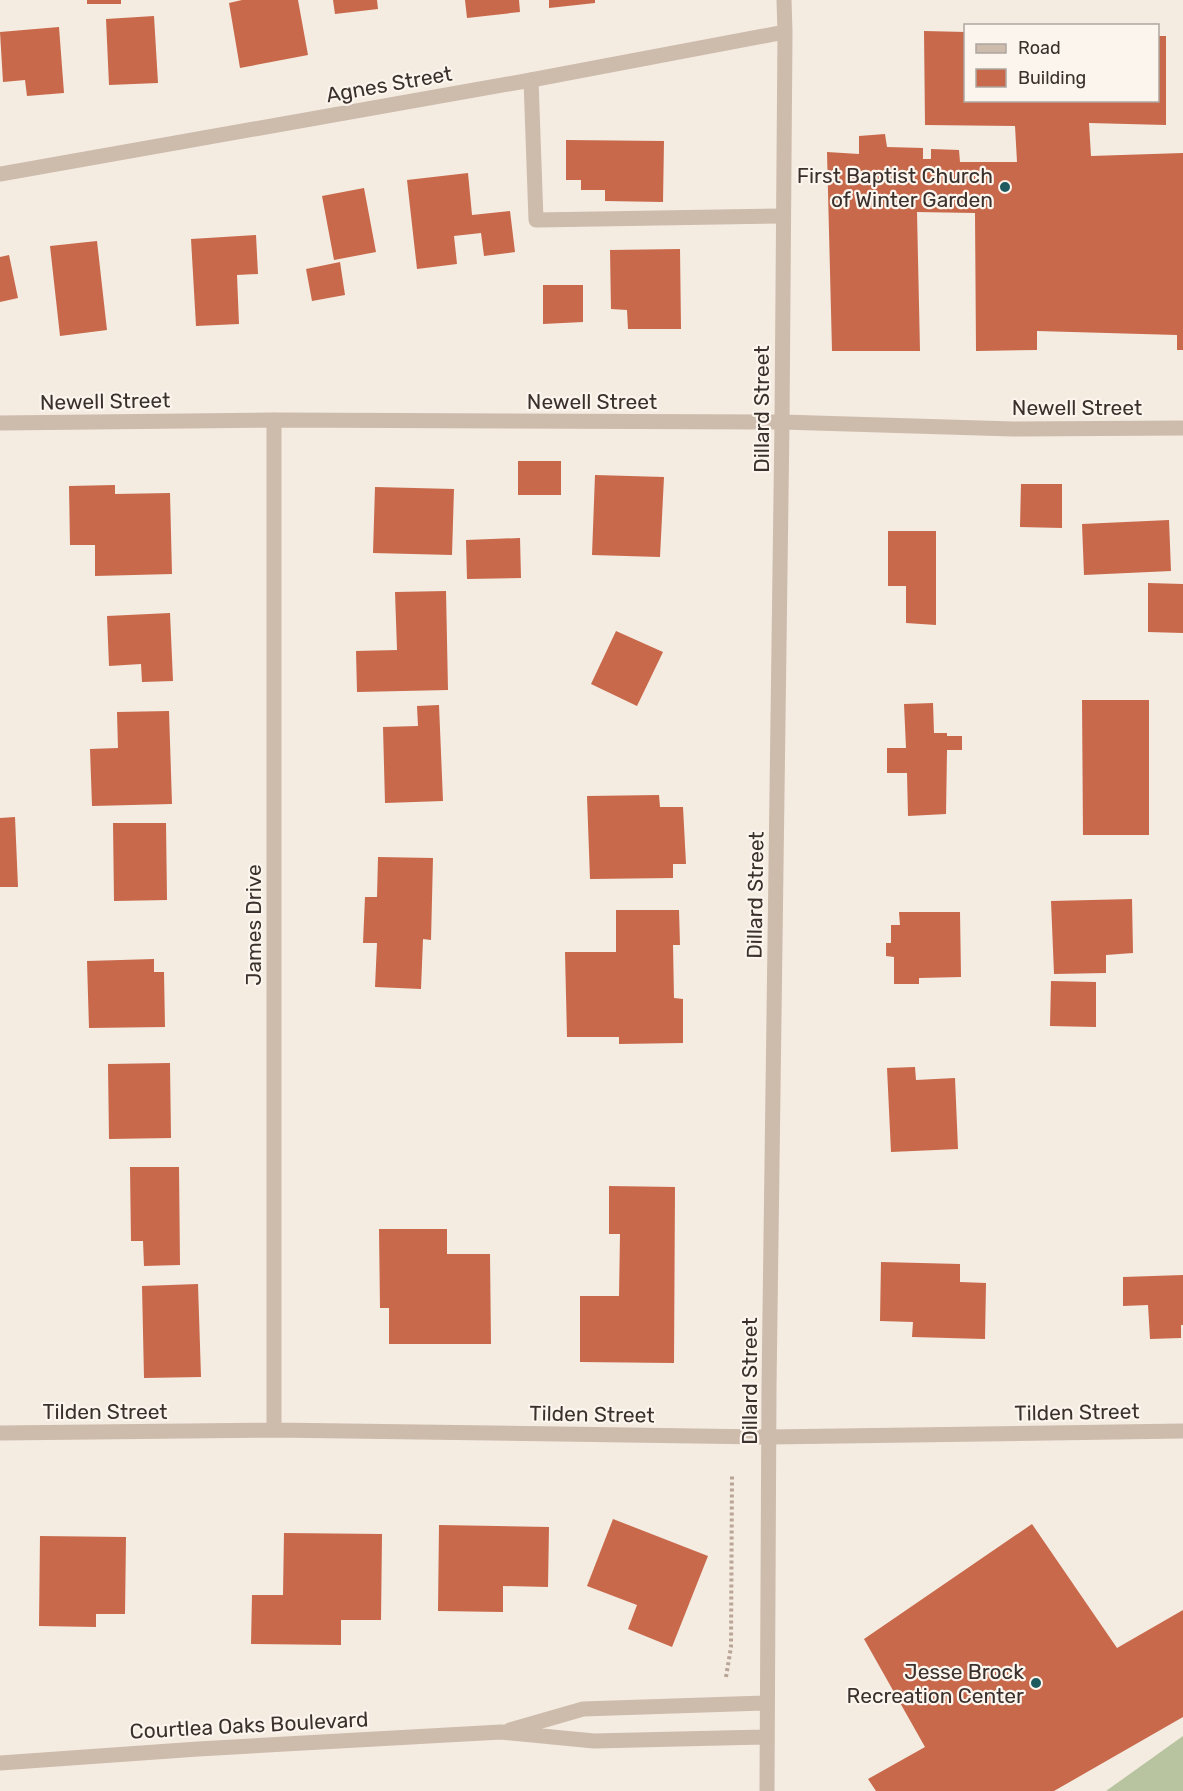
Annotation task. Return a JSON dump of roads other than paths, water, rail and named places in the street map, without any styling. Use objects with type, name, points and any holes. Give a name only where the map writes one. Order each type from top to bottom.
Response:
[{"type":"street","name":"Dillard Street","points":[[767,1791],[766,1703],[782,422],[784,0]]},
{"type":"street","name":"Agnes Street","points":[[0,174],[531,80],[785,32]]},
{"type":"street","points":[[531,80],[536,220],[783,216]]},
{"type":"street","name":"Newell Street","points":[[0,423],[274,420],[782,422],[1013,429],[1183,428]]},
{"type":"street","name":"James Drive","points":[[274,420],[274,1431]]},
{"type":"street","name":"Tilden Street","points":[[0,1433],[274,1431],[770,1437],[1183,1431]]},
{"type":"street","name":"Courtlea Oaks Boulevard","points":[[501,1732],[583,1709],[766,1703]]},
{"type":"street","name":"Courtlea Oaks Boulevard","points":[[0,1762],[501,1732],[594,1741],[766,1737]]},
{"type":"place","name":"First Baptist Church of Winter Garden","points":[[1005,187]]},
{"type":"place","name":"Jesse Brock Recreation Center","points":[[1036,1683]]}]
